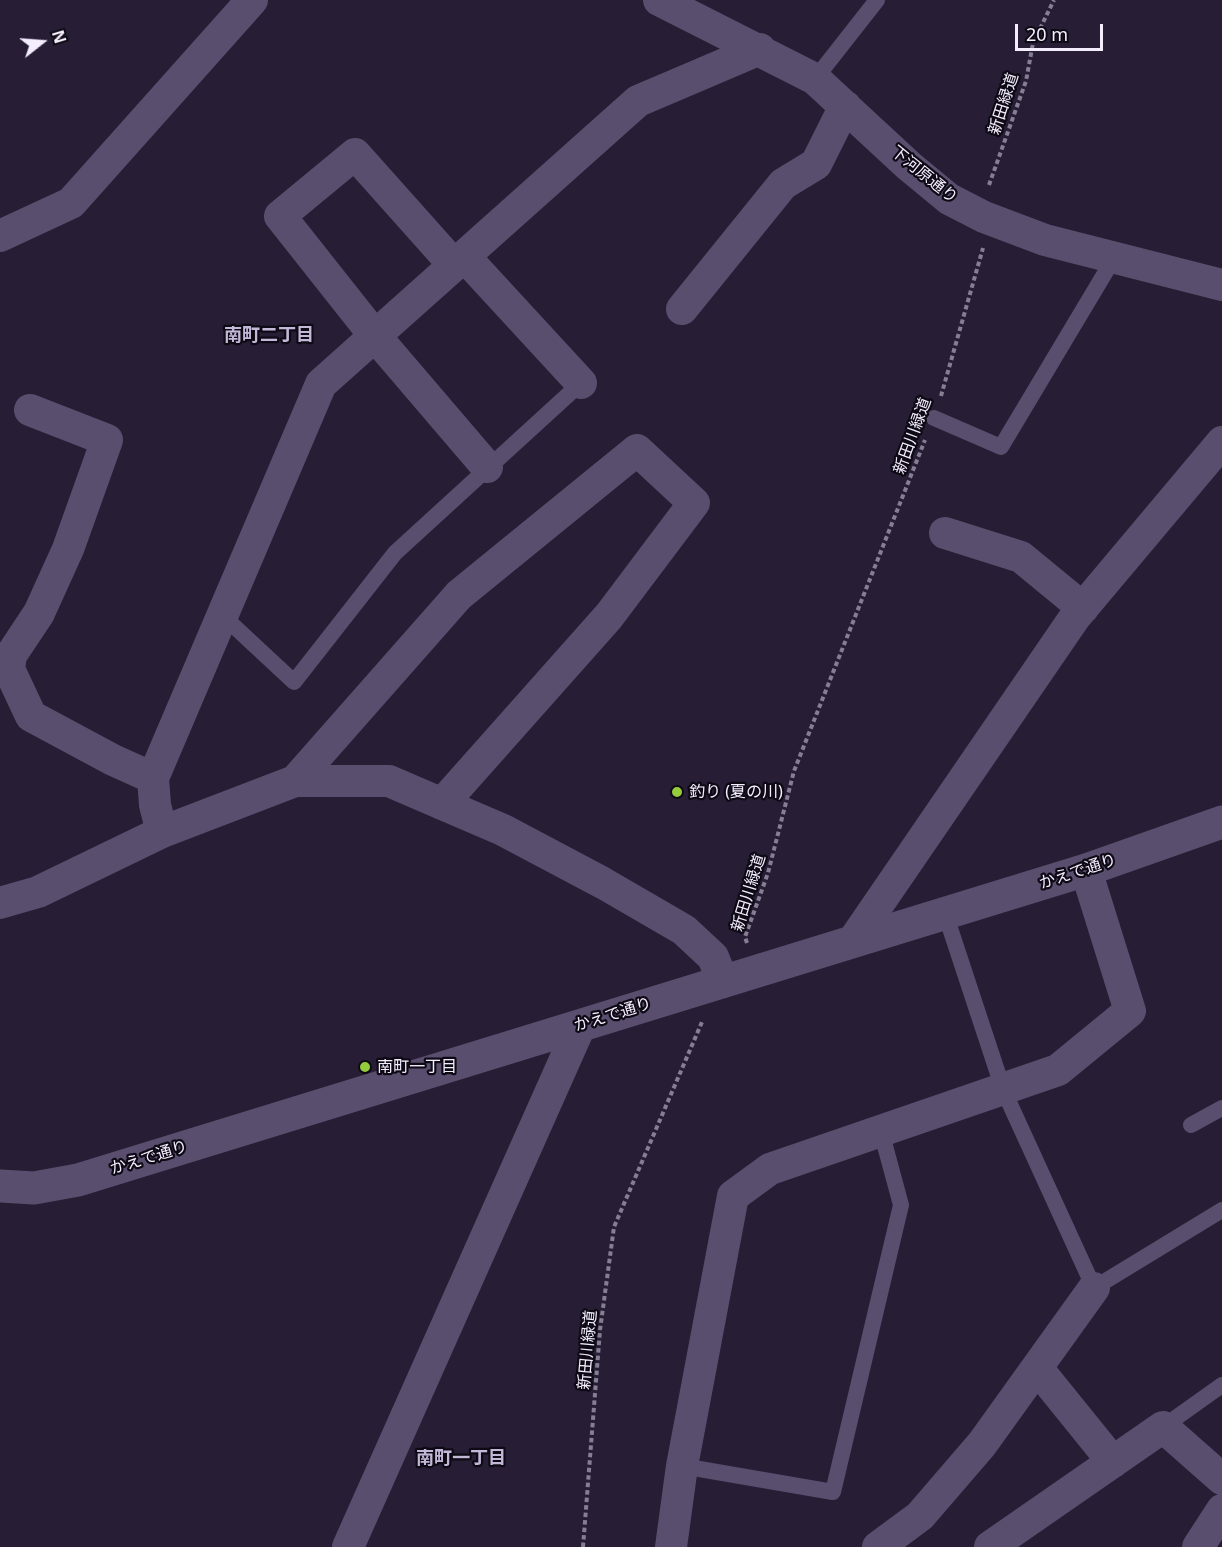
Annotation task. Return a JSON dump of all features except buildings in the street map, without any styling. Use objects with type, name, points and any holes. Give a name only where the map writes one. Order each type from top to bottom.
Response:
[{"type":"street","points":[[0,236],[71,203],[252,0]]},
{"type":"street","name":"下河原通り","points":[[659,0],[760,49],[815,79],[909,166],[949,199],[984,217],[1045,240],[1222,285]]},
{"type":"street","points":[[162,832],[155,805],[153,777],[321,384],[638,101],[760,49]]},
{"type":"street","points":[[682,309],[783,184],[816,164],[845,106]]},
{"type":"street","points":[[487,467],[375,336],[280,216],[355,154],[581,383]]},
{"type":"street","points":[[30,410],[107,440],[68,549],[39,613],[11,655],[9,669],[31,716],[112,760],[153,777]]},
{"type":"street","points":[[853,941],[1083,608],[1222,442]]},
{"type":"street","points":[[295,781],[459,594],[637,450],[694,502],[609,616],[442,804]]},
{"type":"street","points":[[945,533],[1021,557],[1083,608]]},
{"type":"street","points":[[0,903],[38,892],[162,832],[295,781],[389,781],[513,835],[684,930],[713,957],[723,982]]},
{"type":"street","name":"かえで通り","points":[[0,1186],[34,1188],[78,1180],[1086,870],[1222,822]]},
{"type":"street","points":[[671,1547],[682,1466],[734,1196],[770,1169],[1058,1070],[1130,1011],[1086,870]]},
{"type":"street","points":[[348,1547],[580,1026]]},
{"type":"street","points":[[878,1547],[920,1516],[982,1444],[1094,1288]]},
{"type":"street","points":[[1038,1368],[1113,1461]]},
{"type":"street","points":[[990,1547],[1163,1427],[1222,1479]]},
{"type":"street","points":[[1198,1547],[1222,1510]]},
{"type":"lane","points":[[815,79],[877,0]]},
{"type":"lane","points":[[934,418],[1001,447],[1114,258]]},
{"type":"lane","points":[[222,615],[294,682],[395,553],[581,383]]},
{"type":"lane","points":[[945,913],[1003,1089],[1094,1288],[1222,1210]]},
{"type":"lane","points":[[1191,1125],[1222,1108]]},
{"type":"lane","points":[[682,1466],[833,1492],[901,1205],[881,1131]]},
{"type":"lane","points":[[1163,1427],[1222,1385]]},
{"type":"path","name":"新田緑道","points":[[984,217],[982,198],[996,168],[1011,118],[1026,81],[1033,43],[1054,0]]},
{"type":"path","name":"新田川緑道","points":[[757,971],[745,937],[768,873],[794,771],[934,418],[968,310],[986,236],[984,217]]},
{"type":"path","name":"新田川緑道","points":[[583,1547],[600,1329],[614,1227],[705,1016]]},
{"type":"place","name":"釣り (夏の川)","points":[[677,792]]},
{"type":"place","name":"南町一丁目","points":[[365,1067]]},
{"type":"district","name":"南町二丁目","points":[[269,336]]},
{"type":"district","name":"南町一丁目","points":[[461,1459]]}]
